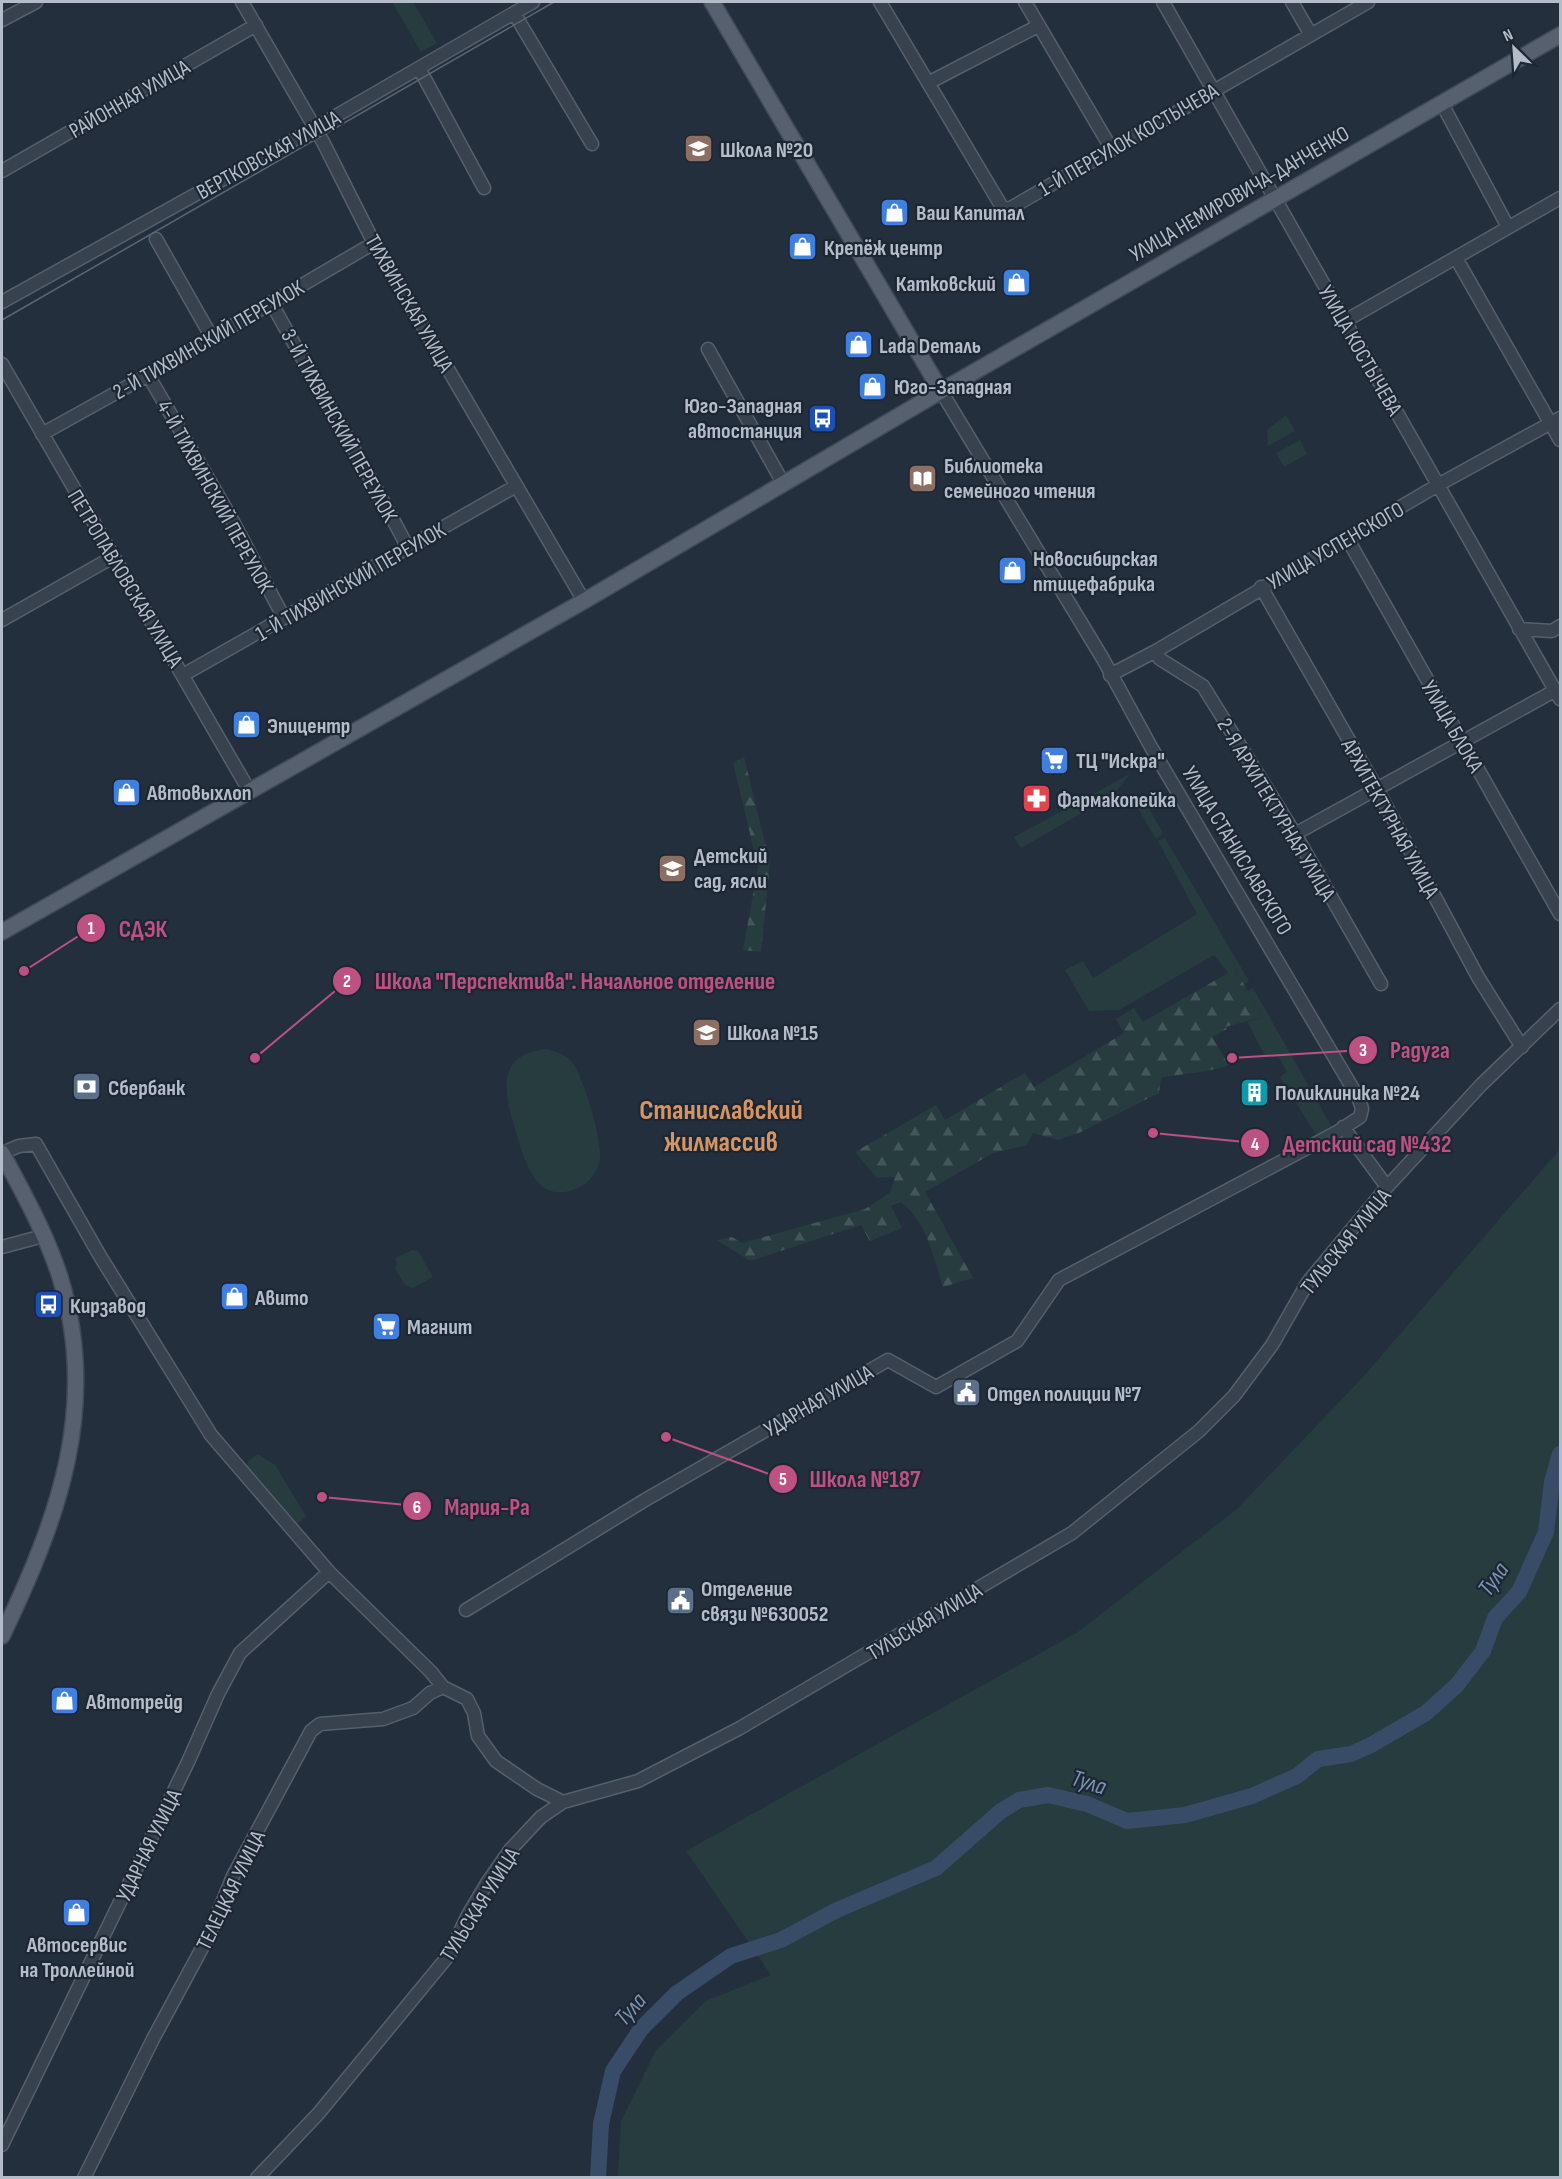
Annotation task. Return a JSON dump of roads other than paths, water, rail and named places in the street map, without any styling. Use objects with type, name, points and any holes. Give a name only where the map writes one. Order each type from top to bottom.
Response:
[{"type":"main road","name":"УЛИЦА СТАНИСЛАВСКОГО","points":[[712,2],[940,391]]},
{"type":"main road","name":"УЛИЦА НЕМИРОВИЧА-ДАНЧЕНКО","points":[[2,932],[584,601],[940,391],[1560,35]]},
{"type":"main road","points":[[2,1153],[43,1236],[59,1276],[76,1352],[74,1410],[69,1457],[56,1509],[40,1553],[2,1635]]},
{"type":"street","points":[[2,20],[36,2]]},
{"type":"street","name":"ТИХВИНСКАЯ УЛИЦА","points":[[242,2],[315,128],[374,243],[584,601]]},
{"type":"street","name":"ВЕРТКОВСКАЯ УЛИЦА","points":[[2,302],[315,128],[533,2]]},
{"type":"street","name":"1-Й ПЕРЕУЛОК КОСТЫЧЕВА","points":[[880,2],[1002,207],[1009,208],[1211,90],[1368,2]]},
{"type":"street","points":[[1025,2],[1111,148]]},
{"type":"street","name":"УЛИЦА КОСТЫЧЕВА","points":[[1163,2],[1211,90],[1558,694]]},
{"type":"street","points":[[1292,2],[1311,35]]},
{"type":"street","points":[[514,13],[592,144]]},
{"type":"street","name":"РАЙОННАЯ УЛИЦА","points":[[2,171],[256,25]]},
{"type":"street","points":[[928,83],[1038,26]]},
{"type":"street","points":[[419,68],[484,188]]},
{"type":"street","points":[[1441,102],[1508,227]]},
{"type":"street","points":[[1345,321],[1560,198]]},
{"type":"street","points":[[156,239],[211,336]]},
{"type":"street","name":"2-Й ТИХВИНСКИЙ ПЕРЕУЛОК","points":[[42,434],[374,243]]},
{"type":"street","points":[[1456,258],[1556,421],[1560,440]]},
{"type":"street","name":"3-Й ТИХВИНСКИЙ ПЕРЕУЛОК","points":[[271,302],[327,405],[368,470],[408,548]]},
{"type":"street","points":[[708,349],[783,483]]},
{"type":"street","name":"ПЕТРОПАВЛОВСКАЯ УЛИЦА","points":[[2,364],[250,792]]},
{"type":"street","name":"4-Й ТИХВИНСКИЙ ПЕРЕУЛОК","points":[[148,375],[230,516],[284,618]]},
{"type":"street","name":"УЛИЦА СТАНИСЛАВСКОГО","points":[[940,391],[1040,552],[1362,1105],[1360,1117],[1343,1127]]},
{"type":"street","name":"УЛИЦА УСПЕНСКОГО","points":[[1110,675],[1156,651],[1438,485],[1556,421]]},
{"type":"street","name":"1-Й ТИХВИНСКИЙ ПЕРЕУЛОК","points":[[183,675],[516,486]]},
{"type":"street","name":"УЛИЦА БЛОКА","points":[[1347,538],[1560,914]]},
{"type":"street","points":[[2,620],[113,557]]},
{"type":"street","name":"АРХИТЕКТУРНАЯ УЛИЦА","points":[[1262,587],[1377,789],[1478,977],[1522,1047]]},
{"type":"street","points":[[1520,629],[1552,631],[1560,626]]},
{"type":"street","name":"2-Я АРХИТЕКТУРНАЯ УЛИЦА","points":[[1156,651],[1160,658],[1203,686],[1295,834],[1381,984]]},
{"type":"street","points":[[1295,834],[1462,742],[1558,694]]},
{"type":"street","name":"ТУЛЬСКАЯ УЛИЦА","points":[[257,2178],[318,2114],[449,1955],[468,1915],[510,1850],[541,1817],[563,1802],[638,1781],[729,1734],[1072,1533],[1199,1431],[1234,1396],[1272,1345],[1308,1282],[1387,1187],[1481,1085],[1560,1009]]},
{"type":"street","points":[[1343,1127],[1387,1187]]},
{"type":"street","name":"УДАРНАЯ УЛИЦА","points":[[466,1610],[645,1500],[888,1360],[936,1387],[1017,1341],[1059,1280],[1343,1127]]},
{"type":"street","points":[[2,1153],[19,1146],[36,1144],[100,1256],[211,1435],[330,1572],[431,1672],[443,1687],[467,1699],[474,1713],[478,1736],[496,1761],[537,1790],[563,1802]]},
{"type":"street","points":[[2,1247],[43,1236]]},
{"type":"street","name":"УДАРНАЯ УЛИЦА","points":[[2,2145],[188,1762],[218,1694],[240,1653],[330,1572]]},
{"type":"street","name":"ТЕЛЕЦКАЯ УЛИЦА","points":[[84,2178],[153,2039],[208,1937],[233,1876],[311,1731],[320,1724],[383,1719],[413,1708],[430,1693],[443,1687]]},
{"type":"waterway","name":"Тула","points":[[598,2178],[601,2124],[613,2071],[641,2029],[677,1993],[731,1956],[781,1940],[837,1910],[936,1868],[1001,1811],[1019,1800],[1048,1795],[1087,1804],[1127,1821],[1185,1815],[1252,1796],[1297,1776],[1318,1759],[1351,1754],[1371,1745],[1426,1713],[1457,1685],[1483,1651],[1495,1618],[1519,1592],[1546,1532],[1552,1482],[1560,1454]]},
{"type":"tram line","points":[[2,320],[554,2]]},
{"type":"place","name":"Школа №20","points":[[699,149]]},
{"type":"place","name":"Ваш Капитал","points":[[895,212]]},
{"type":"place","name":"Крепёж центр","points":[[803,247]]},
{"type":"place","name":"Катковский","points":[[1017,283]]},
{"type":"place","name":"Lada Dеталь","points":[[858,345]]},
{"type":"place","name":"Юго-Западная","points":[[873,386]]},
{"type":"place","name":"Юго-Западная автостанция","points":[[823,418]]},
{"type":"place","name":"Библиотека семейного чтения","points":[[923,478]]},
{"type":"place","name":"Новосибирская птицефабрика","points":[[1012,571]]},
{"type":"place","name":"Эпицентр","points":[[246,725]]},
{"type":"place","name":"ТЦ \"Искра\"","points":[[1055,760]]},
{"type":"place","name":"Автовыхлоп","points":[[126,792]]},
{"type":"place","name":"Фармакопейка","points":[[1036,799]]},
{"type":"place","name":"Детский сад, ясли","points":[[673,868]]},
{"type":"place","name":"СДЭК","points":[[24,971]]},
{"type":"place","name":"Школа №15","points":[[706,1032]]},
{"type":"place","name":"Школа \"Перспектива\". Начальное отделение","points":[[255,1058]]},
{"type":"place","name":"Радуга","points":[[1232,1058]]},
{"type":"place","name":"Сбербанк","points":[[87,1087]]},
{"type":"place","name":"Поликлиника №24","points":[[1254,1092]]},
{"type":"place","name":"Детский сад №432","points":[[1153,1133]]},
{"type":"place","name":"Авито","points":[[234,1297]]},
{"type":"place","name":"Кирзавод","points":[[49,1305]]},
{"type":"place","name":"Магнит","points":[[386,1326]]},
{"type":"place","name":"Отдел полиции №7","points":[[966,1393]]},
{"type":"place","name":"Школа №187","points":[[666,1437]]},
{"type":"place","name":"Мария-Ра","points":[[322,1497]]},
{"type":"place","name":"Отделение связи №630052","points":[[680,1601]]},
{"type":"place","name":"Автотрейд","points":[[65,1701]]},
{"type":"place","name":"Автосервис на Троллейной","points":[[77,1912]]},
{"type":"district","name":"Станиславский жилмассив","points":[[721,1125]]}]
